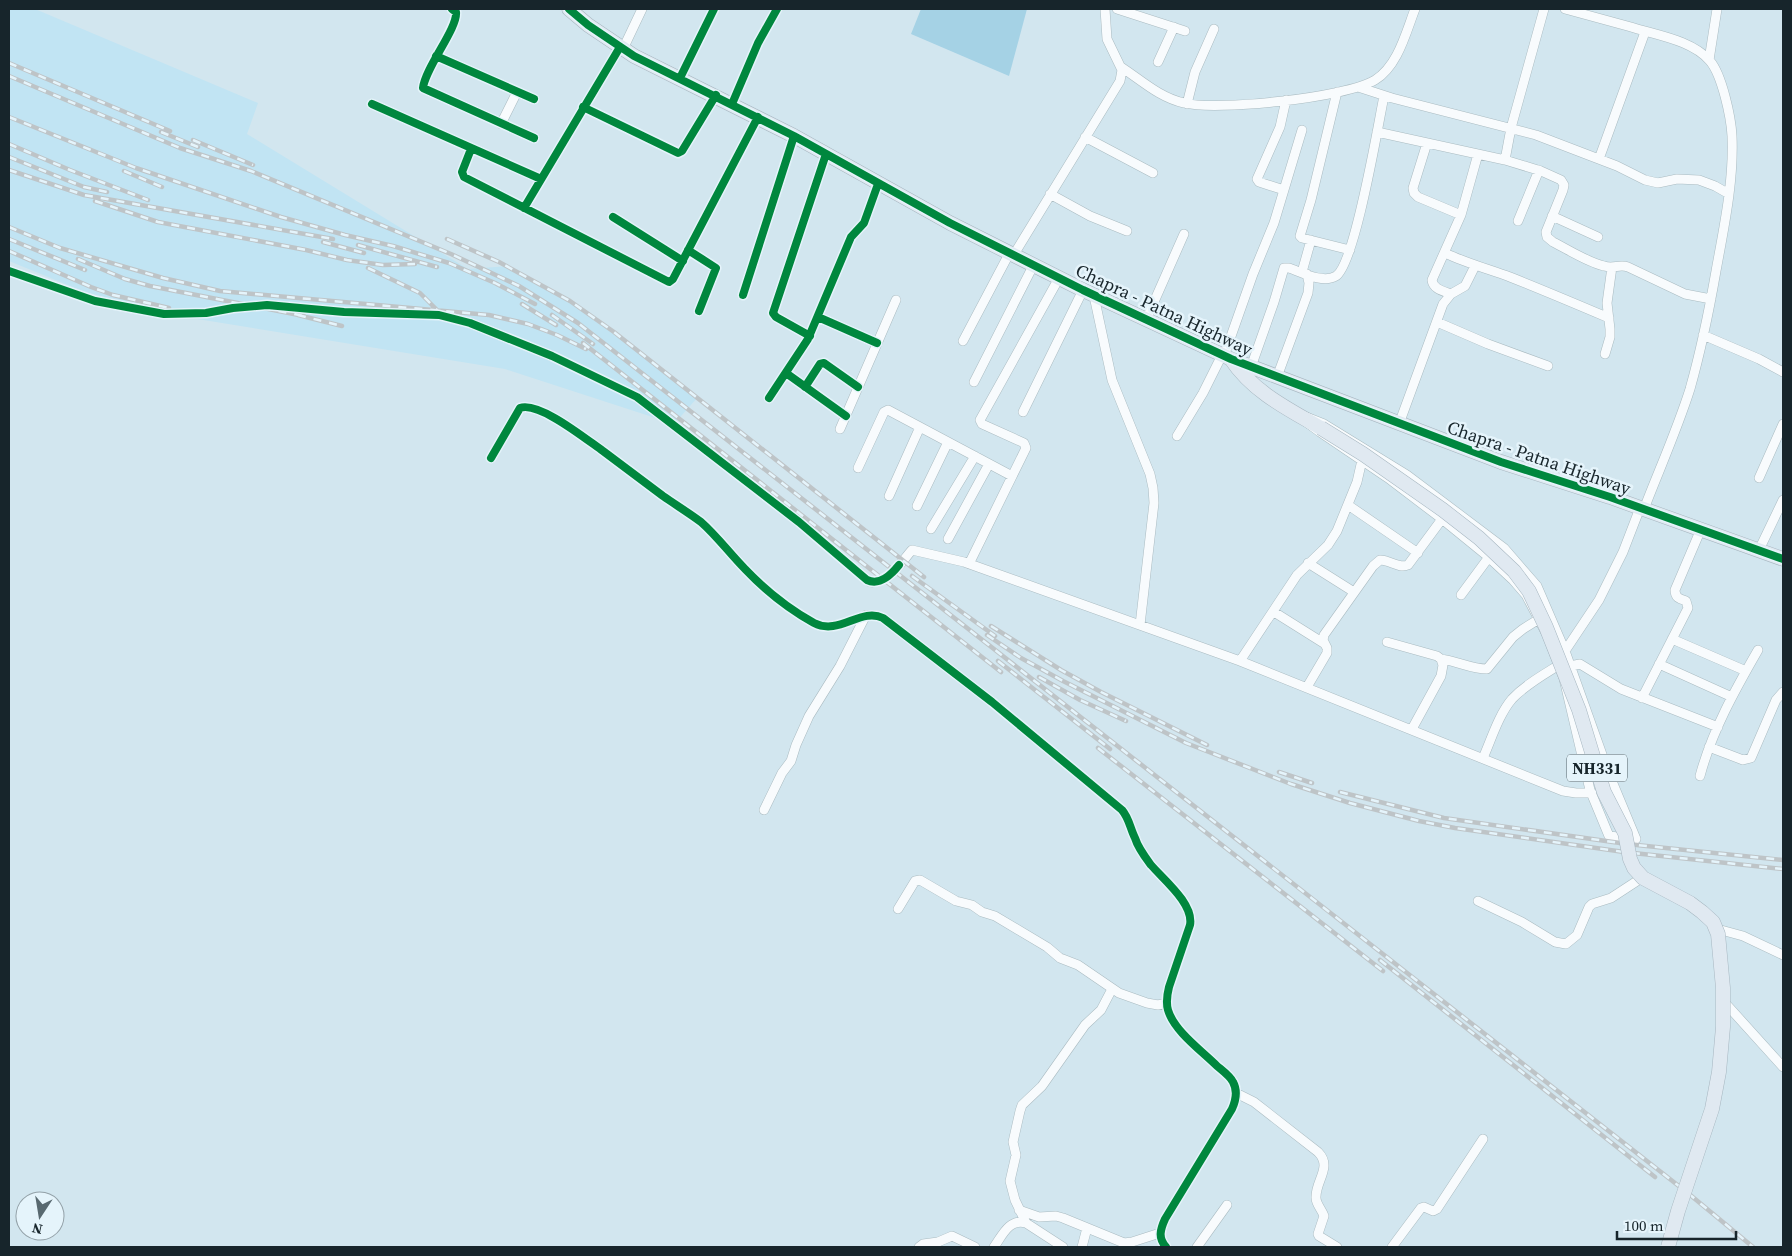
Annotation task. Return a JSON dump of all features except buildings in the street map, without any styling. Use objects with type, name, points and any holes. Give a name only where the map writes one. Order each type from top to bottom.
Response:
[{"type":"highway","name":"Chapra - Patna Highway","points":[[569,9],[588,25],[622,48],[794,136],[878,184],[1011,255],[1226,357],[1501,462],[1701,529],[1783,559]]},
{"type":"highway","name":"NH331","points":[[1226,357],[1258,390],[1363,454],[1443,510],[1479,538],[1514,571],[1529,591],[1546,627],[1579,710],[1604,792],[1625,833],[1630,859],[1634,868],[1643,878],[1690,903],[1713,922],[1718,934],[1723,988],[1720,1072],[1712,1109],[1668,1247]]},
{"type":"street","points":[[452,9],[456,12],[456,20],[436,56],[423,85],[424,89],[534,138]]},
{"type":"street","points":[[524,208],[583,107],[622,48],[642,9]]},
{"type":"street","points":[[680,78],[714,9]]},
{"type":"street","points":[[732,104],[758,44],[777,9]]},
{"type":"street","points":[[1105,9],[1107,39],[1121,67],[1160,93],[1187,104],[1202,106],[1224,106],[1286,100],[1337,92],[1358,87],[1375,80],[1392,62],[1415,9]]},
{"type":"street","points":[[1116,9],[1185,31]]},
{"type":"street","points":[[1505,160],[1511,128],[1544,9]]},
{"type":"street","points":[[1565,9],[1688,45],[1709,60],[1720,78],[1731,122],[1732,154],[1729,194],[1711,299],[1704,334],[1684,407],[1642,509],[1600,600],[1565,651]]},
{"type":"street","points":[[1709,60],[1717,9]]},
{"type":"street","points":[[1158,62],[1174,27]]},
{"type":"street","points":[[1187,104],[1195,72],[1214,30]]},
{"type":"street","points":[[1599,159],[1645,32]]},
{"type":"street","points":[[436,56],[534,99]]},
{"type":"street","points":[[963,341],[1011,255],[1120,81],[1121,67]]},
{"type":"street","points":[[1358,87],[1384,96],[1536,135],[1599,159],[1653,183],[1677,178],[1699,180],[1729,194]]},
{"type":"street","points":[[501,124],[517,92]]},
{"type":"street","points":[[1337,92],[1311,200],[1300,235],[1301,237],[1350,250]]},
{"type":"street","points":[[583,107],[678,153],[682,151],[716,96]]},
{"type":"street","points":[[1251,367],[1274,302],[1283,269],[1286,267],[1326,279],[1336,276],[1344,267],[1358,221],[1384,96]]},
{"type":"street","points":[[1284,190],[1259,182],[1257,179],[1281,123],[1286,100]]},
{"type":"street","points":[[372,104],[541,179]]},
{"type":"street","points":[[471,149],[462,172],[464,177],[572,231],[664,281],[672,281],[758,117]]},
{"type":"street","points":[[1177,436],[1226,357],[1253,274],[1274,223],[1302,130]]},
{"type":"street","points":[[1376,132],[1505,160],[1539,170],[1557,178],[1564,185],[1546,232],[1547,238],[1552,242],[1600,265],[1612,267],[1622,265],[1637,270],[1685,294],[1711,299]]},
{"type":"street","points":[[743,295],[794,136]]},
{"type":"street","points":[[1086,137],[1153,173]]},
{"type":"street","points":[[1427,143],[1413,188],[1414,194],[1461,215]]},
{"type":"street","points":[[810,336],[776,317],[773,313],[826,154]]},
{"type":"street","points":[[1451,294],[1432,284],[1461,215],[1478,154]]},
{"type":"street","points":[[1518,222],[1539,170]]},
{"type":"street","points":[[769,398],[810,336],[851,237],[863,225],[866,219],[878,184]]},
{"type":"street","points":[[1050,194],[1090,216],[1127,231]]},
{"type":"street","points":[[1552,216],[1598,237]]},
{"type":"street","points":[[612,218],[683,261]]},
{"type":"street","points":[[1146,320],[1184,234]]},
{"type":"street","points":[[1277,377],[1308,293],[1309,288],[1304,273],[1311,240]]},
{"type":"street","points":[[688,250],[716,268],[699,311]]},
{"type":"street","points":[[1445,253],[1609,318]]},
{"type":"street","points":[[974,382],[1033,266]]},
{"type":"street","points":[[1399,424],[1443,304],[1451,294],[1465,286],[1475,266]]},
{"type":"street","points":[[1605,354],[1610,337],[1607,303],[1612,267]]},
{"type":"street","points":[[9,271],[94,301],[164,314],[206,313],[267,305],[344,312],[439,315],[460,319],[552,356],[637,397],[800,522],[867,580],[878,582],[890,575],[912,550],[969,564],[1240,661],[1563,791],[1576,794],[1592,793]]},
{"type":"street","points":[[969,564],[1026,445],[981,423],[980,420],[1058,278]]},
{"type":"street","points":[[1089,293],[1112,380],[1150,474],[1153,488],[1154,503],[1140,625]]},
{"type":"street","points":[[1023,412],[1089,293]]},
{"type":"street","points":[[840,429],[896,300]]},
{"type":"street","points":[[818,317],[877,343]]},
{"type":"street","points":[[1437,322],[1488,344],[1548,366]]},
{"type":"street","points":[[1704,334],[1783,372]]},
{"type":"street","points":[[805,386],[820,364],[824,363],[858,387]]},
{"type":"street","points":[[786,373],[846,416]]},
{"type":"street","points":[[491,458],[520,408],[526,406],[536,409],[582,435],[697,520],[746,571],[777,598],[814,623],[826,626],[841,625],[866,615],[875,615],[886,620],[1050,748],[1115,803],[1126,815],[1142,852],[1191,914],[1190,925],[1169,987],[1167,1003],[1171,1018],[1228,1076],[1234,1083],[1236,1093],[1232,1108],[1165,1219],[1160,1233],[1162,1242],[1166,1247]]},
{"type":"street","points":[[858,468],[886,410],[890,410],[1012,476]]},
{"type":"street","points":[[1291,411],[1442,519],[1489,557],[1513,580],[1526,596],[1539,619],[1559,665],[1571,702],[1588,781],[1609,836],[1634,843]]},
{"type":"street","points":[[1291,411],[1324,424],[1385,461],[1438,497],[1504,548],[1537,586],[1565,651],[1609,774],[1636,839],[1634,843],[1639,866],[1646,875],[1692,899],[1716,919],[1723,934],[1728,1006],[1724,1073],[1716,1109],[1686,1204],[1675,1247]]},
{"type":"street","points":[[1759,478],[1783,424]]},
{"type":"street","points":[[889,496],[920,426]]},
{"type":"street","points":[[917,506],[948,442]]},
{"type":"street","points":[[931,529],[975,456]]},
{"type":"street","points":[[1240,661],[1298,575],[1337,531],[1357,482],[1362,460]]},
{"type":"street","points":[[948,539],[989,464]]},
{"type":"street","points":[[1759,550],[1783,500]]},
{"type":"street","points":[[1348,505],[1418,553]]},
{"type":"street","points":[[1307,687],[1327,653],[1323,640],[1324,636],[1377,561],[1388,560],[1406,567],[1442,519]]},
{"type":"street","points":[[1642,698],[1688,605],[1677,597],[1675,590],[1701,529]]},
{"type":"street","points":[[1461,595],[1489,557]]},
{"type":"street","points":[[1308,563],[1354,592]]},
{"type":"street","points":[[1274,612],[1325,644]]},
{"type":"street","points":[[764,810],[782,773],[791,761],[809,716],[840,666],[866,615]]},
{"type":"street","points":[[1387,642],[1431,654],[1441,659],[1456,661],[1477,669],[1487,669],[1523,628],[1539,619]]},
{"type":"street","points":[[1672,639],[1746,671]]},
{"type":"street","points":[[1700,776],[1709,747],[1732,697],[1758,650]]},
{"type":"street","points":[[1412,729],[1441,676],[1443,664],[1441,659]]},
{"type":"street","points":[[1570,666],[1580,664],[1621,690],[1718,728]]},
{"type":"street","points":[[1659,664],[1732,697]]},
{"type":"street","points":[[1483,758],[1505,709],[1513,698],[1524,688],[1559,665]]},
{"type":"street","points":[[1709,747],[1743,760],[1751,758],[1776,700],[1783,692]]},
{"type":"street","points":[[1634,843],[1622,848],[1630,870],[1637,881],[1655,892],[1688,906],[1708,925],[1715,949],[1718,987],[1714,1071],[1698,1133],[1680,1184],[1692,1188]]},
{"type":"street","points":[[898,910],[915,881],[920,880],[956,901],[972,905],[982,912],[995,916],[1047,947],[1060,958],[1078,964],[1119,993],[1147,1003],[1158,1005],[1167,1003]]},
{"type":"street","points":[[1478,901],[1522,922],[1554,942],[1566,944],[1577,935],[1592,904],[1611,898],[1637,881]]},
{"type":"street","points":[[1721,930],[1744,936],[1783,955]]},
{"type":"street","points":[[1026,1223],[1012,1193],[1010,1181],[1016,1155],[1013,1142],[1021,1108],[1042,1086],[1085,1025],[1104,1006],[1112,989]]},
{"type":"street","points":[[1728,1006],[1783,1067]]},
{"type":"street","points":[[1236,1093],[1254,1102],[1324,1158],[1324,1168],[1316,1197],[1324,1216],[1318,1235],[1337,1247]]},
{"type":"street","points":[[1392,1247],[1421,1208],[1433,1211],[1437,1209],[1483,1139]]},
{"type":"street","points":[[1663,1247],[1677,1200],[1686,1204]]},
{"type":"street","points":[[1197,1247],[1227,1205]]},
{"type":"street","points":[[1020,1210],[1039,1217],[1059,1217],[1124,1243],[1160,1233]]},
{"type":"street","points":[[994,1247],[1010,1225],[1016,1222],[1026,1223],[1062,1247]]},
{"type":"street","points":[[1082,1247],[1087,1228]]},
{"type":"street","points":[[919,1247],[923,1244],[938,1242],[952,1236],[975,1247]]},
{"type":"shaded area","points":[[9,9],[35,9],[258,103],[247,134],[468,269],[509,266],[576,306],[698,397],[674,424],[505,369],[185,317],[85,292],[9,261]]},
{"type":"shaded area","points":[[921,9],[1027,9],[1009,76],[911,34]]},
{"type":"railway","points":[[9,63],[170,131]]},
{"type":"railway","points":[[9,76],[180,148],[251,171],[451,254],[519,286],[578,323],[1689,1194],[1753,1247]]},
{"type":"railway","points":[[9,117],[136,168],[281,217],[393,246],[449,263],[495,283],[535,304]]},
{"type":"railway","points":[[161,132],[198,147]]},
{"type":"railway","points":[[193,140],[253,165]]},
{"type":"railway","points":[[9,144],[148,200]]},
{"type":"railway","points":[[9,157],[84,187],[107,192]]},
{"type":"railway","points":[[9,170],[84,195],[333,239]]},
{"type":"railway","points":[[124,171],[162,187]]},
{"type":"railway","points":[[95,201],[158,222],[306,250],[347,260],[383,265],[415,264]]},
{"type":"railway","points":[[9,227],[60,248],[163,278],[220,291],[489,315],[528,324],[586,349]]},
{"type":"railway","points":[[9,239],[85,270]]},
{"type":"railway","points":[[447,239],[499,262],[570,301],[614,332],[924,577]]},
{"type":"railway","points":[[323,242],[364,253]]},
{"type":"railway","points":[[358,245],[437,267]]},
{"type":"railway","points":[[9,251],[113,295],[169,308]]},
{"type":"railway","points":[[78,259],[125,279],[150,286],[304,316]]},
{"type":"railway","points":[[368,268],[420,293],[437,310]]},
{"type":"railway","points":[[522,304],[556,325]]},
{"type":"railway","points":[[298,315],[342,326]]},
{"type":"railway","points":[[552,315],[593,344]]},
{"type":"railway","points":[[583,343],[1001,672]]},
{"type":"railway","points":[[912,576],[995,636]]},
{"type":"railway","points":[[991,626],[1061,670],[1207,745]]},
{"type":"railway","points":[[987,635],[1021,658],[1063,681],[1186,743],[1291,784],[1350,803],[1419,821],[1455,828],[1624,852],[1783,869]]},
{"type":"railway","points":[[998,661],[1110,749]]},
{"type":"railway","points":[[1039,677],[1080,700],[1126,721]]},
{"type":"railway","points":[[1098,748],[1383,971]]},
{"type":"railway","points":[[1279,772],[1312,783]]},
{"type":"railway","points":[[1340,792],[1444,818],[1627,844],[1783,860]]},
{"type":"railway","points":[[1380,960],[1655,1177]]},
{"type":"cycle path","points":[[452,9],[456,12],[452,28],[429,70],[423,88],[534,138]]},
{"type":"cycle path","points":[[569,9],[588,25],[634,56],[794,136],[950,223],[1083,290],[1231,359],[1501,462],[1610,497],[1783,559]]},
{"type":"cycle path","points":[[680,78],[714,9]]},
{"type":"cycle path","points":[[732,104],[758,43],[777,9]]},
{"type":"cycle path","points":[[524,208],[620,47]]},
{"type":"cycle path","points":[[436,56],[534,99]]},
{"type":"cycle path","points":[[583,107],[678,153],[682,151],[716,95]]},
{"type":"cycle path","points":[[372,104],[541,179]]},
{"type":"cycle path","points":[[471,149],[462,172],[464,177],[669,282],[673,279],[758,117]]},
{"type":"cycle path","points":[[743,295],[794,136]]},
{"type":"cycle path","points":[[810,336],[776,317],[773,313],[826,154]]},
{"type":"cycle path","points":[[769,398],[808,339],[851,237],[864,223],[878,184]]},
{"type":"cycle path","points":[[613,217],[683,261]]},
{"type":"cycle path","points":[[688,250],[716,268],[699,311]]},
{"type":"cycle path","points":[[9,271],[95,301],[164,314],[206,313],[267,305],[344,312],[439,315],[470,323],[552,356],[637,397],[799,522],[867,580],[881,581],[889,576],[899,565]]},
{"type":"cycle path","points":[[818,317],[877,343]]},
{"type":"cycle path","points":[[805,387],[820,364],[824,363],[858,387]]},
{"type":"cycle path","points":[[786,373],[846,416]]},
{"type":"cycle path","points":[[491,458],[520,408],[528,407],[539,410],[563,423],[701,522],[739,563],[786,605],[805,618],[823,626],[841,624],[866,616],[883,618],[992,702],[1122,810],[1142,852],[1183,901],[1190,917],[1190,925],[1169,987],[1167,1005],[1171,1018],[1182,1033],[1230,1078],[1235,1085],[1236,1092],[1232,1109],[1165,1219],[1161,1234],[1166,1247]]}]
